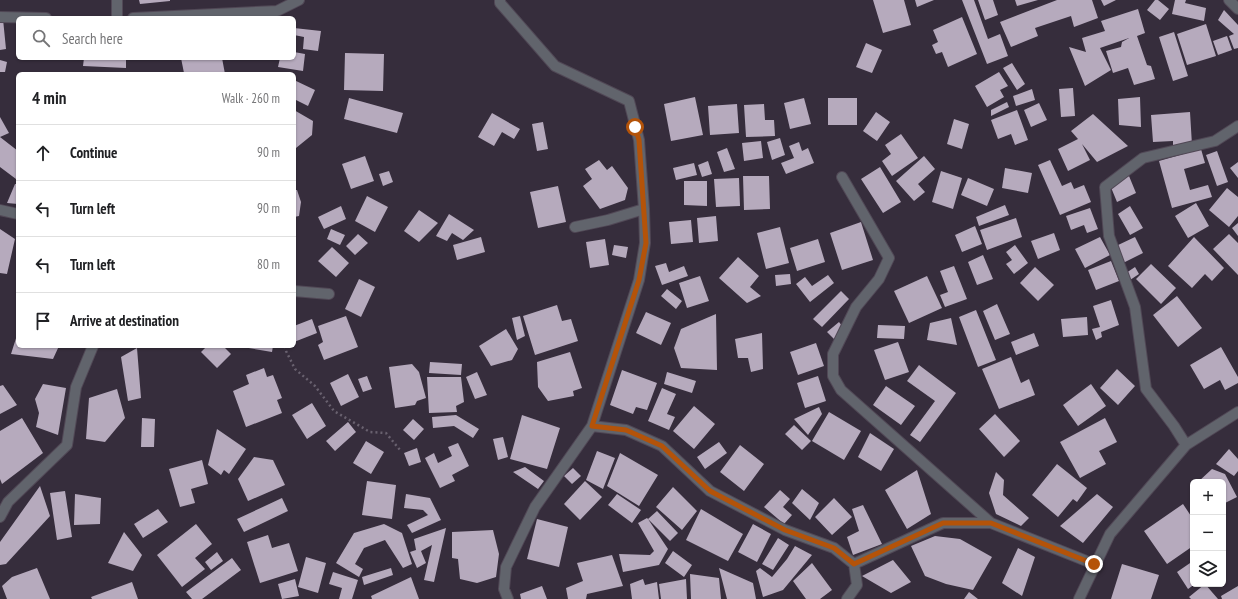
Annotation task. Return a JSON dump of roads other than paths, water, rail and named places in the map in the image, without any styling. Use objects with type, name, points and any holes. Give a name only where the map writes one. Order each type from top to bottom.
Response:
[{"type":"street","points":[[116,0],[117,16]]},
{"type":"street","points":[[174,16],[277,11],[299,0]]},
{"type":"street","points":[[500,0],[500,3],[555,66],[629,101],[639,140],[646,243],[639,280],[592,426],[535,507],[506,567],[504,589],[508,599]]},
{"type":"street","points":[[1229,0],[1238,9]]},
{"type":"street","points":[[0,18],[16,18]]},
{"type":"street","points":[[1186,445],[1174,426],[1146,389],[1134,307],[1109,236],[1106,187],[1143,158],[1215,140],[1238,126]]},
{"type":"street","points":[[842,177],[888,258],[879,279],[856,307],[833,354],[833,376],[841,390],[991,523],[1094,564]]},
{"type":"street","points":[[575,227],[608,220],[644,209]]},
{"type":"street","points":[[0,210],[16,214]]},
{"type":"street","points":[[296,291],[329,294]]},
{"type":"street","points":[[0,517],[8,502],[67,445],[76,387],[92,348]]},
{"type":"street","points":[[1083,596],[1094,564],[1110,534],[1186,445],[1238,412]]},
{"type":"street","points":[[592,426],[626,430],[662,446],[710,491],[785,530],[834,548],[854,564],[857,585],[846,599]]},
{"type":"street","points":[[854,564],[943,523],[991,523]]}]
